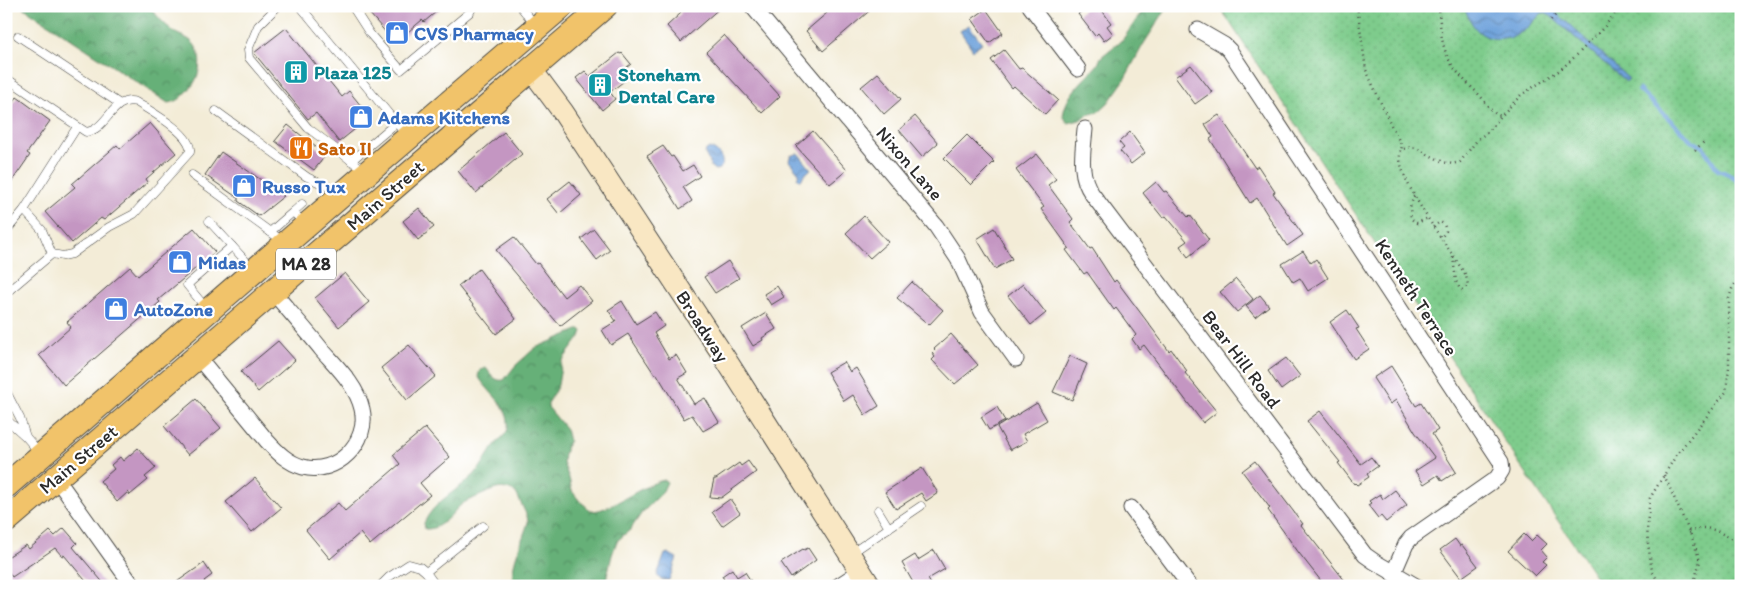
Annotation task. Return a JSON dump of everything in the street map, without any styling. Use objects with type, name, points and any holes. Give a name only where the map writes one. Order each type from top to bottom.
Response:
[{"type":"main road","name":"Main Street","points":[[6,486],[34,446],[101,403],[208,311],[254,270],[278,238],[301,214],[343,194],[359,167],[402,130],[562,6]]},
{"type":"main road","name":"Main Street","points":[[6,521],[198,358],[605,6]]},
{"type":"main road","name":"Broadway","points":[[532,69],[563,112],[860,570]]},
{"type":"main road","points":[[101,403],[110,413],[112,419],[112,428],[105,437]]},
{"type":"street","name":"Nixon Lane","points":[[752,6],[936,226],[958,259],[982,312],[1016,359]]},
{"type":"street","points":[[1030,6],[1078,69]]},
{"type":"street","name":"Kenneth Terrace","points":[[1198,30],[1224,45],[1230,52],[1502,462],[1502,470],[1497,478],[1411,538],[1406,544],[1393,574]]},
{"type":"street","name":"Bear Hill Road","points":[[1085,129],[1082,170],[1092,194],[1366,555],[1393,574],[1416,586]]},
{"type":"street","points":[[198,358],[266,440],[276,451],[292,463],[301,467],[317,468],[335,464],[347,455],[362,431],[364,420],[360,402],[336,366],[273,292]]},
{"type":"street","points":[[56,478],[133,586]]},
{"type":"street","points":[[1131,508],[1190,586]]},
{"type":"street","points":[[838,586],[860,570]]},
{"type":"lane","points":[[278,6],[258,26],[248,52],[248,57],[308,128],[359,167]]},
{"type":"lane","points":[[300,6],[402,130]]},
{"type":"lane","points":[[352,6],[370,34],[401,70],[470,12],[473,6]]},
{"type":"lane","points":[[520,6],[537,27]]},
{"type":"lane","points":[[18,36],[120,104]]},
{"type":"lane","points":[[6,84],[9,80],[86,132],[93,130],[120,104],[128,101],[136,102],[171,125],[189,143],[190,152],[134,214],[109,227],[72,254],[63,256],[52,254]]},
{"type":"lane","points":[[216,111],[307,176],[343,194]]},
{"type":"lane","points":[[6,231],[24,210],[77,127]]},
{"type":"lane","points":[[192,175],[278,238]]},
{"type":"lane","points":[[24,210],[42,230],[52,254]]},
{"type":"lane","points":[[210,221],[254,270]]},
{"type":"lane","points":[[208,311],[187,285],[232,246]]},
{"type":"lane","points":[[6,293],[52,254]]},
{"type":"lane","points":[[6,391],[34,446]]},
{"type":"lane","points":[[6,419],[34,446]]},
{"type":"lane","points":[[860,570],[889,528],[920,506]]},
{"type":"lane","points":[[878,510],[889,528]]},
{"type":"lane","points":[[426,572],[484,526]]},
{"type":"lane","points":[[380,586],[389,577],[410,564],[420,566],[436,586]]},
{"type":"path","points":[[1357,6],[1366,70],[1402,146],[1400,154],[1401,164],[1414,196],[1440,238],[1454,258],[1468,281],[1468,285],[1463,290],[1457,285],[1453,267],[1454,258]]},
{"type":"path","points":[[1439,6],[1442,37],[1446,54],[1491,111],[1500,116]]},
{"type":"path","points":[[1402,150],[1410,147],[1416,148],[1443,162],[1457,164],[1478,139],[1489,131],[1500,116],[1526,91],[1560,70],[1585,48],[1621,6]]},
{"type":"path","points":[[1551,20],[1559,10]]},
{"type":"path","points":[[1695,150],[1704,142]]},
{"type":"path","points":[[1414,196],[1410,207],[1411,219],[1417,223],[1428,218]]},
{"type":"path","points":[[1433,226],[1440,222],[1444,224],[1446,231],[1440,238]]},
{"type":"path","points":[[1661,586],[1652,571],[1647,525],[1650,498],[1677,454],[1726,392],[1729,367],[1729,298],[1741,274]]},
{"type":"path","points":[[1664,476],[1690,532],[1700,561],[1694,586]]},
{"type":"path","points":[[1690,532],[1700,527],[1708,528],[1741,544]]},
{"type":"green space","points":[[21,6],[149,6],[175,33],[191,41],[196,48],[200,64],[195,81],[182,98],[168,103]]},
{"type":"green space","points":[[1146,6],[1168,6],[1143,45],[1123,82],[1108,103],[1098,112],[1068,123],[1063,116],[1068,101],[1076,88],[1098,64],[1101,57],[1123,39]]},
{"type":"green space","points":[[1219,6],[1741,6],[1741,586],[1602,586]]},
{"type":"green space","points":[[580,329],[582,331],[580,337],[562,361],[558,385],[548,404],[548,407],[566,429],[569,441],[564,453],[563,463],[572,491],[590,510],[596,511],[615,504],[647,486],[665,480],[667,482],[662,493],[641,514],[630,530],[617,541],[606,580],[602,586],[514,586],[512,580],[514,564],[528,522],[516,493],[501,488],[493,490],[463,503],[436,527],[425,529],[424,523],[433,509],[477,472],[491,450],[508,429],[506,413],[478,376],[480,370],[486,368],[496,379],[504,380],[515,366],[535,348]]},
{"type":"water","points":[[1464,6],[1549,6],[1629,79],[1626,82],[1547,13],[1542,13],[1525,30],[1510,39],[1508,37],[1499,39],[1485,36],[1479,32],[1470,21]]},
{"type":"water","points":[[969,25],[982,43],[973,50],[960,31]]},
{"type":"water","points":[[710,148],[716,151],[721,158],[722,166],[719,169],[715,170],[711,167],[705,154],[706,150]]},
{"type":"water","points":[[798,153],[811,169],[800,181],[797,178],[799,173],[789,161],[790,156]]},
{"type":"water","points":[[668,553],[677,558],[669,580],[661,580],[657,575],[665,554]]},
{"type":"building","name":"CVS Pharmacy","points":[[363,6],[443,6],[424,22],[422,20],[395,43]]},
{"type":"building","points":[[675,6],[722,6],[681,42],[667,26],[681,13]]},
{"type":"building","points":[[835,6],[875,6],[823,51],[806,31]]},
{"type":"building","points":[[1089,6],[1099,6],[1111,23],[1107,26],[1113,34],[1104,41],[1098,33],[1095,36],[1078,14]]},
{"type":"building","points":[[986,9],[1003,33],[989,43],[972,19]]},
{"type":"building","name":"Plaza 125","points":[[286,28],[342,97],[349,91],[370,117],[339,142],[316,113],[308,119],[254,53]]},
{"type":"building","points":[[724,35],[780,96],[762,113],[706,52]]},
{"type":"building","points":[[1004,50],[1019,69],[1022,68],[1058,100],[1045,114],[1014,86],[1012,88],[991,60]]},
{"type":"building","name":"Stoneham Dental Care","points":[[619,53],[622,53],[631,64],[622,71],[628,78],[610,92],[615,99],[602,110],[576,78],[585,71],[590,76]]},
{"type":"building","points":[[1191,65],[1212,92],[1195,104],[1175,77]]},
{"type":"building","points":[[878,73],[901,99],[884,114],[861,87]]},
{"type":"building","points":[[17,97],[50,121],[27,153],[30,155],[6,190],[6,113]]},
{"type":"building","points":[[1219,115],[1255,168],[1258,166],[1275,192],[1273,193],[1303,235],[1287,246],[1257,198],[1250,203],[1210,139],[1213,137],[1205,124]]},
{"type":"building","points":[[915,116],[938,143],[922,157],[899,130]]},
{"type":"building","points":[[150,123],[176,153],[146,179],[148,182],[104,220],[101,218],[72,243],[45,212],[75,187],[72,184],[117,145],[120,149]]},
{"type":"building","name":"Sato II","points":[[288,125],[326,155],[314,170],[275,141]]},
{"type":"building","points":[[813,131],[847,170],[830,184],[796,146]]},
{"type":"building","points":[[504,132],[522,154],[476,193],[458,171]]},
{"type":"building","points":[[1130,132],[1145,153],[1131,164],[1120,151],[1124,148],[1119,142]]},
{"type":"building","points":[[967,135],[994,162],[971,185],[944,158]]},
{"type":"building","points":[[663,146],[671,157],[673,156],[683,171],[693,165],[700,176],[683,187],[692,201],[680,209],[647,156]]},
{"type":"building","name":"Russo Tux","points":[[221,152],[284,196],[259,216],[238,201],[238,198],[205,175]]},
{"type":"building","points":[[1037,154],[1056,179],[1048,185],[1073,219],[1070,222],[1090,249],[1092,248],[1114,282],[1116,280],[1169,351],[1171,349],[1187,371],[1185,373],[1217,412],[1203,423],[1144,345],[1139,349],[1132,339],[1136,335],[1116,308],[1114,310],[1087,272],[1084,274],[1066,250],[1069,248],[1041,209],[1044,207],[1016,170]]},
{"type":"building","points":[[570,181],[581,195],[559,214],[547,199]]},
{"type":"building","points":[[1156,182],[1188,217],[1190,215],[1209,240],[1188,257],[1180,246],[1187,241],[1166,216],[1163,218],[1143,193]]},
{"type":"building","points":[[419,208],[434,227],[418,240],[403,221]]},
{"type":"building","points":[[864,216],[888,242],[870,258],[846,233]]},
{"type":"building","points":[[194,228],[215,252],[158,300],[160,302],[64,385],[39,355],[71,327],[67,322],[130,267],[138,276]]},
{"type":"building","points":[[994,228],[1012,259],[995,269],[977,239]]},
{"type":"building","points":[[594,229],[610,250],[597,260],[581,239]]},
{"type":"building","points":[[514,237],[536,264],[538,263],[564,297],[579,285],[592,301],[560,326],[496,250]]},
{"type":"building","points":[[1303,251],[1311,263],[1316,259],[1328,278],[1308,291],[1300,278],[1293,282],[1282,264]]},
{"type":"building","points":[[728,261],[739,278],[715,293],[704,277]]},
{"type":"building","points":[[479,269],[516,319],[496,334],[458,286]]},
{"type":"building","points":[[345,273],[369,302],[339,327],[315,298]]},
{"type":"building","points":[[1236,279],[1253,299],[1237,312],[1220,292]]},
{"type":"building","points":[[912,282],[943,310],[929,325],[897,298]]},
{"type":"building","points":[[1023,284],[1046,313],[1031,325],[1008,296]]},
{"type":"building","points":[[777,286],[784,297],[771,305],[764,294]]},
{"type":"building","points":[[1260,295],[1269,306],[1255,317],[1246,306]]},
{"type":"building","points":[[622,301],[636,324],[655,312],[664,326],[654,333],[669,359],[676,355],[687,373],[678,378],[694,404],[705,398],[719,422],[703,431],[692,415],[684,419],[657,374],[655,375],[628,334],[611,345],[602,330],[616,321],[608,310]]},
{"type":"building","points":[[1347,310],[1359,328],[1356,329],[1369,349],[1354,359],[1330,322]]},
{"type":"building","points":[[766,313],[776,329],[753,346],[742,328]]},
{"type":"building","points":[[951,334],[978,365],[955,384],[932,360],[935,357],[932,353],[934,349]]},
{"type":"building","points":[[278,341],[295,360],[258,392],[241,372]]},
{"type":"building","points":[[409,345],[436,376],[407,400],[381,368]]},
{"type":"building","points":[[1070,356],[1087,364],[1072,400],[1053,392]]},
{"type":"building","points":[[1286,358],[1300,376],[1281,390],[1268,371]]},
{"type":"building","points":[[844,362],[850,372],[856,368],[879,406],[865,415],[853,395],[844,401],[827,372]]},
{"type":"building","points":[[1391,366],[1416,406],[1421,403],[1438,430],[1432,434],[1456,472],[1442,481],[1438,475],[1424,484],[1415,471],[1435,458],[1415,432],[1396,400],[1390,404],[1373,378]]},
{"type":"building","points":[[196,399],[221,428],[188,455],[164,426]]},
{"type":"building","points":[[1037,403],[1047,420],[1023,434],[1027,441],[1010,450],[997,427]]},
{"type":"building","points":[[997,407],[1005,421],[989,430],[981,417]]},
{"type":"building","points":[[1320,411],[1361,464],[1371,457],[1378,466],[1367,474],[1369,477],[1357,485],[1354,484],[1338,463],[1340,462],[1307,421]]},
{"type":"building","points":[[425,428],[450,457],[420,483],[430,495],[370,545],[360,533],[330,559],[306,530],[338,503],[345,511],[400,464],[393,455]]},
{"type":"building","points":[[138,448],[156,468],[145,477],[148,480],[130,495],[128,492],[117,502],[100,481],[114,469],[111,465],[120,457],[123,461]]},
{"type":"building","points":[[748,461],[756,472],[721,498],[710,497],[714,479],[739,463],[741,466]]},
{"type":"building","points":[[1255,461],[1303,524],[1301,525],[1349,586],[1325,586],[1299,553],[1268,510],[1270,508],[1242,471]]},
{"type":"building","points":[[922,468],[938,493],[926,501],[921,493],[896,509],[885,492]]},
{"type":"building","points":[[255,478],[281,508],[252,532],[226,502]]},
{"type":"building","points":[[1395,490],[1407,505],[1386,522],[1381,516],[1378,518],[1368,505],[1371,503],[1369,501],[1380,494],[1383,499]]},
{"type":"building","points":[[730,499],[740,513],[722,526],[712,512]]},
{"type":"building","points":[[64,528],[77,543],[73,547],[106,586],[90,586],[64,555],[62,556],[55,548],[12,577],[6,568],[6,558],[26,545],[29,549],[50,531],[55,536]]},
{"type":"building","points":[[1524,534],[1531,541],[1537,535],[1547,544],[1541,550],[1547,557],[1542,562],[1546,565],[1535,576],[1508,551]]},
{"type":"building","points":[[1455,539],[1478,566],[1461,578],[1440,550]]},
{"type":"building","points":[[808,548],[816,560],[791,578],[781,563],[803,549]]},
{"type":"building","points":[[934,550],[945,569],[928,579],[932,586],[915,586],[902,563],[915,555],[918,560]]},
{"type":"building","points":[[204,563],[212,575],[204,581],[207,586],[171,586]]},
{"type":"building","points":[[732,569],[737,577],[745,572],[754,586],[722,586],[726,583],[722,576]]},
{"type":"waterway","points":[[1639,90],[1692,141],[1703,147],[1718,170],[1731,175],[1741,184]]},
{"type":"place","name":"CVS Pharmacy","points":[[397,33]]},
{"type":"place","name":"Plaza 125","points":[[296,72]]},
{"type":"place","name":"Stoneham Dental Care","points":[[600,85]]},
{"type":"place","name":"Adams Kitchens","points":[[361,117]]},
{"type":"place","name":"Sato II","points":[[301,148]]},
{"type":"place","name":"Russo Tux","points":[[244,186]]},
{"type":"place","name":"Midas","points":[[180,262]]},
{"type":"place","name":"AutoZone","points":[[116,309]]}]
